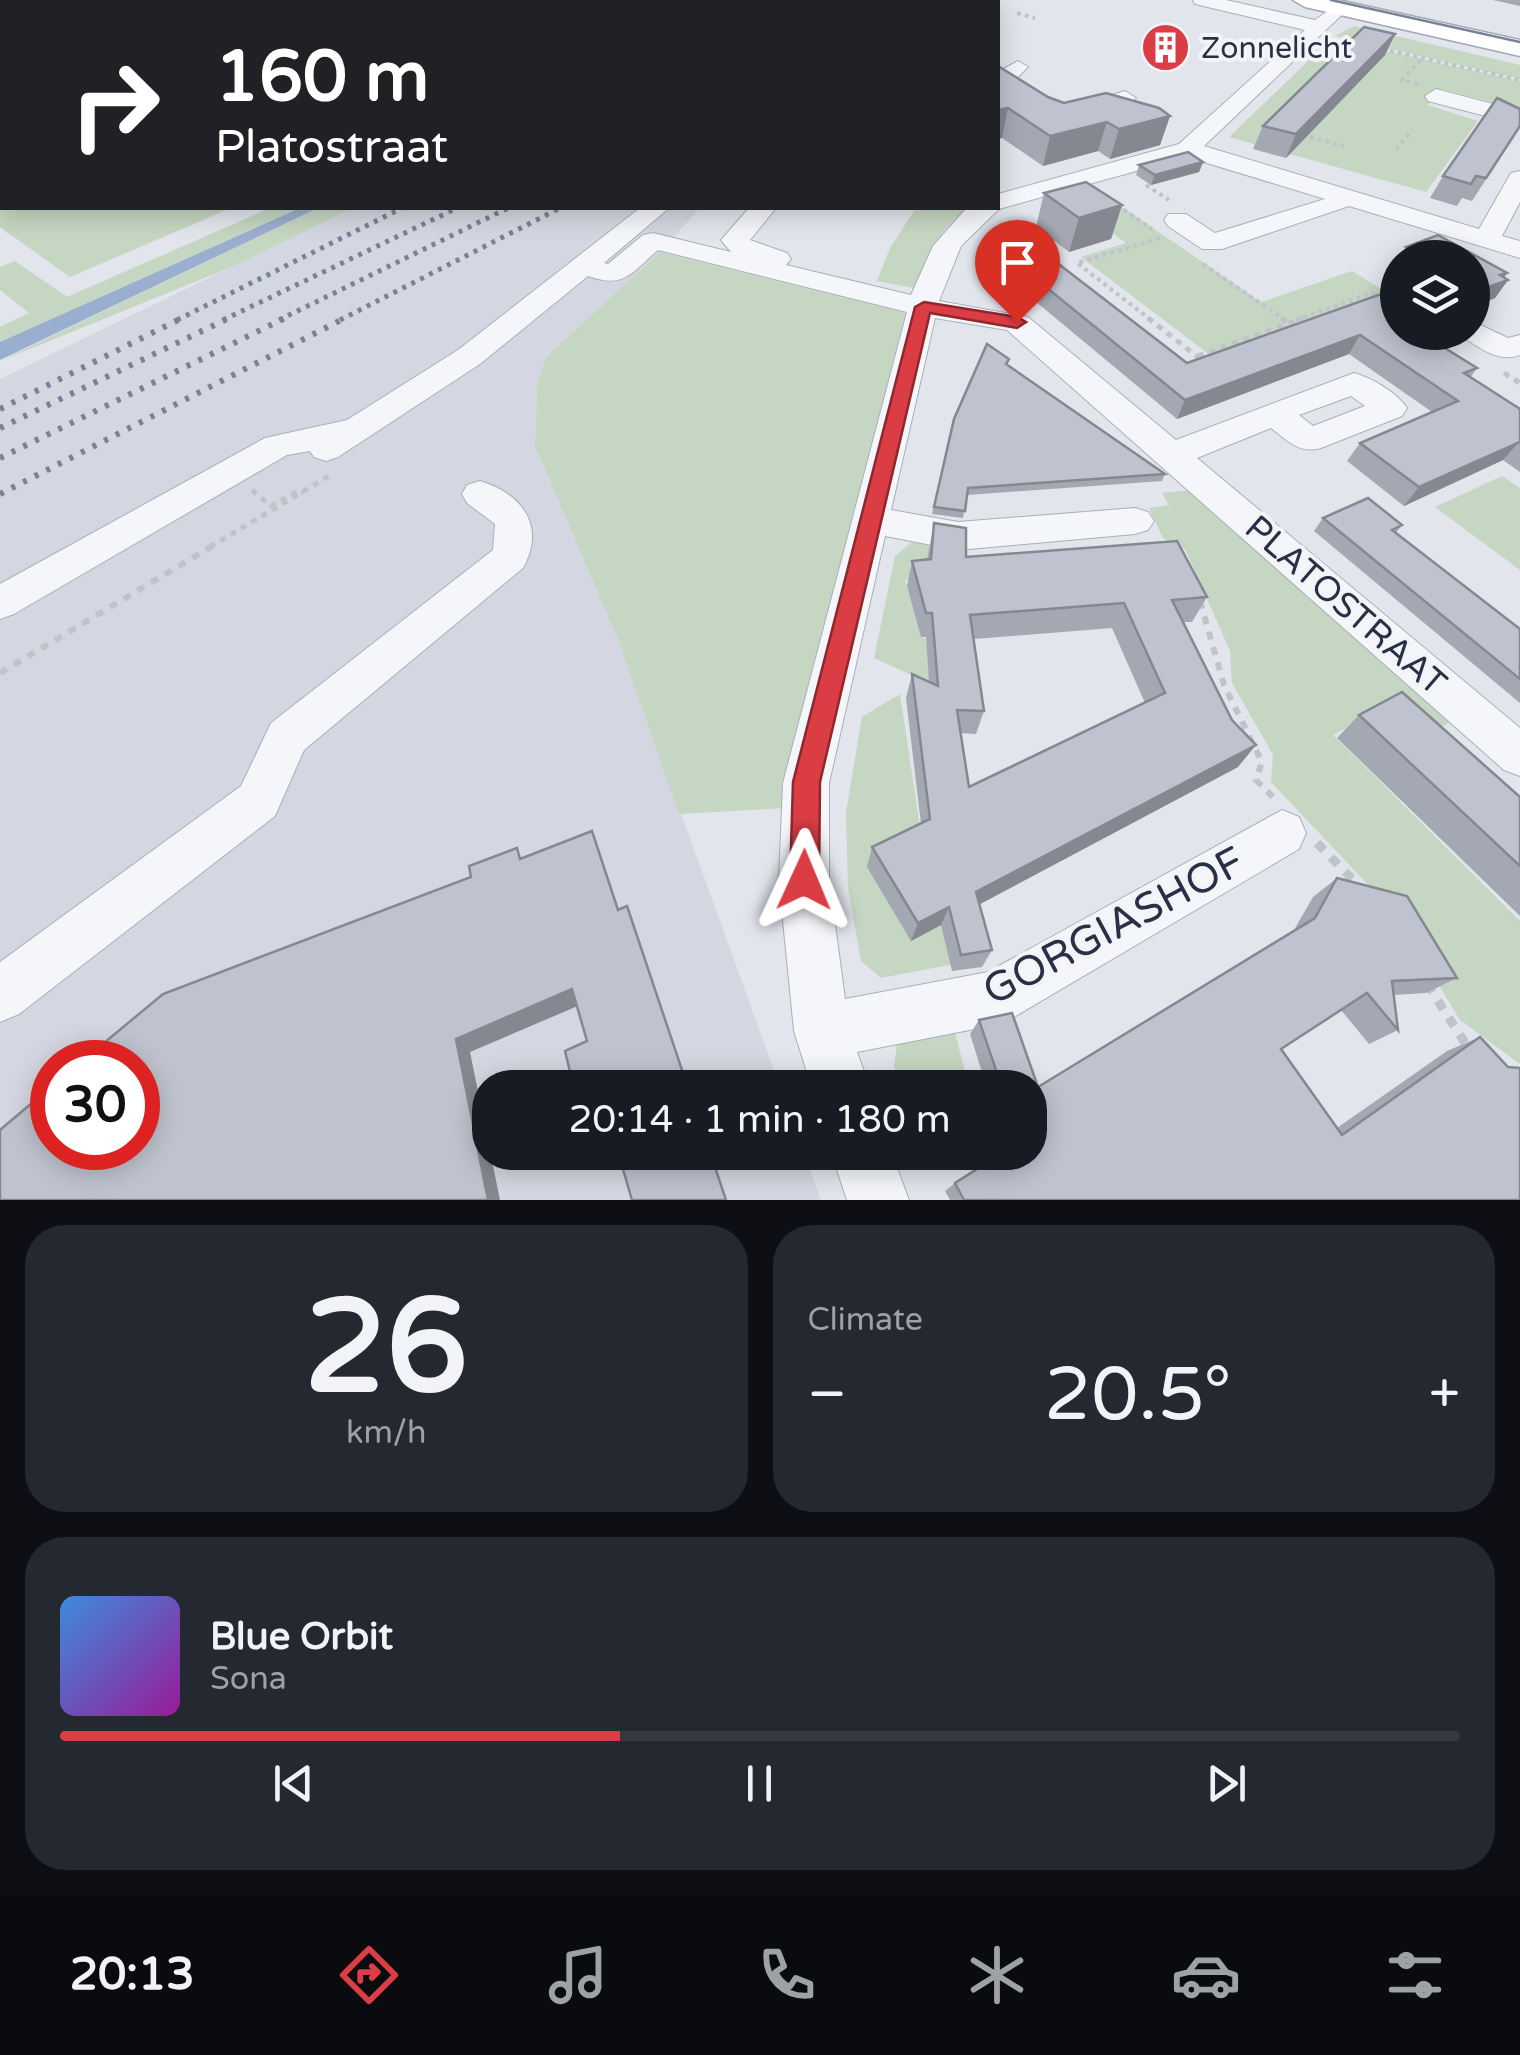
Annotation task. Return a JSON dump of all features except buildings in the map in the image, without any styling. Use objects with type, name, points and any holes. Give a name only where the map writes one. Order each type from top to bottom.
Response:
[{"type":"main road","points":[[1305,0],[1520,48]]},
{"type":"main road","points":[[1370,0],[1520,32]]},
{"type":"street","points":[[1202,0],[1315,30]]},
{"type":"street","points":[[1000,201],[1187,149],[1340,8]]},
{"type":"street","points":[[1018,67],[1005,77],[1008,82],[1062,117],[1116,104],[1125,98]]},
{"type":"street","points":[[1436,96],[1520,118]]},
{"type":"street","points":[[1187,149],[1486,240],[1520,178]]},
{"type":"street","points":[[1170,228],[1212,243],[1336,204],[1346,197]]},
{"type":"street","points":[[329,462],[361,428],[469,357],[654,210]]},
{"type":"street","points":[[761,210],[737,235],[736,240],[744,250],[924,302]]},
{"type":"street","points":[[834,1070],[822,1030],[804,880],[806,782],[924,302],[945,244],[967,218],[983,210]]},
{"type":"street","points":[[585,266],[612,275],[652,241],[924,302]]},
{"type":"street","points":[[1490,241],[1520,250]]},
{"type":"street","name":"PLATOSTRAAT","points":[[924,302],[1017,322],[1520,756]]},
{"type":"street","points":[[1490,341],[1506,350],[1520,344]]},
{"type":"street","points":[[1172,455],[1274,414]]},
{"type":"street","points":[[0,603],[277,446],[361,428]]},
{"type":"street","points":[[0,995],[258,802],[287,737],[509,558],[516,531],[514,522],[509,512],[480,494]]},
{"type":"street","points":[[870,520],[958,536],[1135,521]]},
{"type":"street","name":"GORGIASHOF","points":[[822,1030],[995,998],[1290,824]]},
{"type":"street","points":[[868,1170],[878,1200]]},
{"type":"path","points":[[1017,13],[1036,18]]},
{"type":"path","points":[[1315,30],[1520,80]]},
{"type":"path","points":[[1396,149],[1412,130]]},
{"type":"path","points":[[1293,132],[1344,146]]},
{"type":"path","points":[[1119,168],[1193,216],[1076,263],[1212,368]]},
{"type":"path","points":[[1198,356],[1372,293],[1380,298]]},
{"type":"path","points":[[0,672],[304,492],[329,462]]},
{"type":"path","points":[[274,505],[300,490],[304,492]]},
{"type":"path","points":[[1194,586],[1211,629],[1224,685],[1262,762],[1256,780],[1290,824],[1373,900]]},
{"type":"path","points":[[1425,980],[1464,1046],[1478,1055]]},
{"type":"shaded area","points":[[349,210],[698,210],[660,252],[545,358],[537,385],[535,446],[619,642],[774,1070],[472,1070],[472,1170],[810,1170],[821,1200],[0,1200],[0,379]]},
{"type":"green space","points":[[1354,26],[1520,65],[1520,79],[1335,36]]},
{"type":"green space","points":[[1329,41],[1520,81],[1520,109],[1441,89],[1428,105],[1478,121],[1426,192],[1229,137]]},
{"type":"green space","points":[[1093,187],[1261,302],[1352,271],[1380,288],[1380,305],[1223,365],[1081,257],[1126,243],[1060,195]]},
{"type":"green space","points":[[0,210],[226,210],[70,277],[0,227]]},
{"type":"green space","points":[[265,210],[296,210],[0,342],[0,327],[29,313],[0,290],[0,267],[15,261],[67,297]]},
{"type":"green space","points":[[314,210],[349,210],[234,266],[0,361]]},
{"type":"green space","points":[[915,210],[970,210],[943,232],[919,289],[877,281],[890,248]]},
{"type":"green space","points":[[660,252],[910,314],[786,808],[679,814],[619,642],[535,446],[537,385],[545,358]]},
{"type":"green space","points":[[1502,476],[1520,488],[1520,570],[1435,507]]},
{"type":"green space","points":[[1191,490],[1450,722],[1422,738],[1378,712],[1333,735],[1520,921],[1520,1064],[1460,1020],[1389,902],[1271,782],[1273,755],[1232,683],[1230,651],[1185,549],[1163,538],[1149,508],[1169,505],[1162,493]]},
{"type":"green space","points":[[913,541],[930,543],[926,577],[905,580],[923,638],[931,638],[934,685],[874,658],[895,556]]},
{"type":"green space","points":[[900,694],[920,827],[870,852],[915,930],[943,917],[954,964],[881,978],[861,961],[848,888],[846,813],[862,717]]},
{"type":"green space","points":[[953,1025],[965,1070],[895,1070],[897,1044]]},
{"type":"water","points":[[296,210],[314,210],[0,360],[0,342]]},
{"type":"tram line","points":[[1331,0],[1520,42]]},
{"type":"railway","points":[[177,320],[398,210]]},
{"type":"railway","points":[[223,320],[453,210]]},
{"type":"railway","points":[[279,320],[504,210]]},
{"type":"railway","points":[[340,320],[556,210]]},
{"type":"railway","points":[[0,409],[182,318]]},
{"type":"railway","points":[[0,428],[229,318]]},
{"type":"railway","points":[[0,458],[285,318]]},
{"type":"railway","points":[[0,494],[345,318]]},
{"type":"place","name":"Zonnelicht","points":[[1166,48]]},
{"type":"route","points":[[804,880],[806,782],[924,307],[1017,322]]}]
